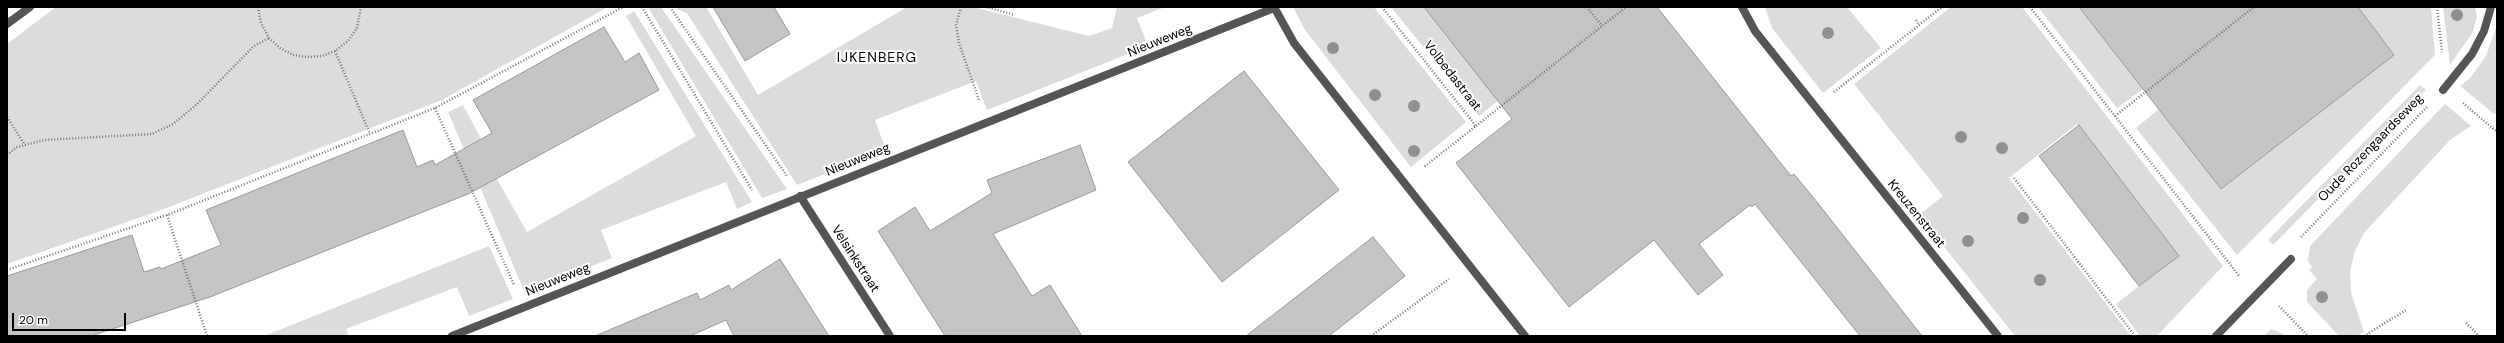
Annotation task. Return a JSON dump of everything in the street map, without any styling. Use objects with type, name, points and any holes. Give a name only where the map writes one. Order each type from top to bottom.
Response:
[{"type":"street","points":[[8,20],[30,7]]},
{"type":"street","name":"Kreuzenstraat","points":[[1742,7],[1755,31],[1998,336]]},
{"type":"street","points":[[2443,90],[2472,54],[2484,31],[2491,7]]},
{"type":"street","points":[[1274,8],[1294,43],[1525,336]]},
{"type":"street","name":"Nieuweweg","points":[[452,336],[1274,8]]},
{"type":"street","name":"Velsinkstraat","points":[[800,196],[890,336]]},
{"type":"street","points":[[2216,336],[2291,259]]},
{"type":"path","points":[[258,7],[261,23],[269,38],[280,48],[293,55],[307,58],[322,56],[335,51],[348,41],[356,28],[361,7]]},
{"type":"path","points":[[7,270],[167,214],[435,108],[623,7]]},
{"type":"path","points":[[642,7],[764,211]]},
{"type":"path","points":[[670,7],[800,196]]},
{"type":"path","points":[[961,7],[956,25],[959,43],[988,122]]},
{"type":"path","points":[[986,7],[1015,15]]},
{"type":"path","name":"Volbedastraat","points":[[1382,7],[1476,126],[1404,183]]},
{"type":"path","points":[[1587,7],[1602,26]]},
{"type":"path","points":[[1476,126],[1626,7]]},
{"type":"path","points":[[1815,107],[1942,7]]},
{"type":"path","points":[[2030,7],[2255,296]]},
{"type":"path","points":[[2115,116],[2250,8],[2254,7]]},
{"type":"path","points":[[2437,7],[2442,57]]},
{"type":"path","points":[[1916,20],[1920,25]]},
{"type":"path","points":[[7,154],[25,145],[44,140],[152,134],[173,124],[196,105],[254,46],[269,38]]},
{"type":"path","points":[[335,51],[370,134]]},
{"type":"path","points":[[2443,90],[2497,132]]},
{"type":"path","name":"Oude Rozengaardseweg","points":[[2291,259],[2300,238],[2443,90]]},
{"type":"path","points":[[435,108],[524,307]]},
{"type":"path","points":[[7,117],[25,145]]},
{"type":"path","points":[[2014,178],[2135,336]]},
{"type":"path","points":[[167,214],[207,336]]},
{"type":"path","points":[[1371,336],[1469,265]]},
{"type":"path","points":[[2262,289],[2308,336]]},
{"type":"path","points":[[2364,336],[2406,310]]},
{"type":"path","points":[[2466,323],[2479,336]]},
{"type":"shaded area","points":[[56,7],[608,7],[442,100],[164,209],[7,264],[7,44]]},
{"type":"shaded area","points":[[648,7],[661,7],[787,189],[762,198]]},
{"type":"shaded area","points":[[677,7],[706,7],[758,95],[907,7],[973,7],[1089,36],[1112,28],[1117,7],[1165,7],[1137,18],[1148,46],[987,110],[976,81],[875,120],[886,150],[797,185],[687,13],[679,10]]},
{"type":"shaded area","points":[[1293,7],[1374,7],[1466,122],[1411,167],[1305,30]]},
{"type":"shaded area","points":[[1391,7],[1582,7],[1581,34],[1479,116]]},
{"type":"shaded area","points":[[1765,7],[1847,7],[1881,48],[1823,93],[1772,28]]},
{"type":"shaded area","points":[[1951,7],[2022,7],[2223,266],[2157,336],[2140,336],[2116,304],[2178,256],[2077,124],[2009,178],[2131,336],[2015,336],[1919,215],[1943,196],[1854,84]]},
{"type":"shaded area","points":[[2038,7],[2080,7],[2143,89],[2117,108]]},
{"type":"shaded area","points":[[2264,7],[2431,7],[2435,55],[2237,255],[2136,128],[2159,109]]},
{"type":"shaded area","points":[[2443,7],[2475,7],[2477,16],[2473,32],[2450,65]]},
{"type":"shaded area","points":[[634,11],[752,202],[737,209],[726,182],[601,230],[612,258],[525,293],[448,112],[463,105],[481,139],[476,142],[527,232],[696,136],[626,16]]},
{"type":"shaded area","points":[[2497,25],[2497,113],[2494,114],[2460,86],[2470,78],[2486,56]]},
{"type":"shaded area","points":[[2420,85],[2426,90],[2273,245],[2268,240]]},
{"type":"shaded area","points":[[2445,104],[2471,126],[2450,140],[2364,233],[2355,251],[2350,271],[2351,293],[2364,332],[2357,336],[2339,336],[2307,302],[2307,290],[2317,279],[2309,270],[2312,267],[2308,261],[2310,246]]},
{"type":"shaded area","points":[[489,246],[513,299],[469,316],[457,287],[346,329],[349,336],[264,336]]},
{"type":"shaded area","points":[[2271,329],[2277,331],[2286,336],[2264,336]]},
{"type":"building","points":[[713,7],[774,7],[790,34],[745,61]]},
{"type":"building","points":[[1424,7],[1657,7],[1791,176],[1794,174],[1817,202],[1922,336],[1860,336],[1755,204],[1752,207],[1750,205],[1699,244],[1723,275],[1698,295],[1654,240],[1569,307],[1456,163],[1512,119]]},
{"type":"building","points":[[2079,7],[2358,7],[2394,55],[2221,189]]},
{"type":"building","points":[[604,27],[625,62],[639,53],[659,90],[468,194],[210,297],[91,336],[7,336],[7,276],[132,235],[144,272],[160,267],[161,269],[221,245],[206,210],[403,130],[417,167],[433,160],[435,165],[492,133],[473,100]]},
{"type":"building","points":[[1244,71],[1339,190],[1222,282],[1128,162]]},
{"type":"building","points":[[2079,125],[2179,256],[2139,286],[2039,156]]},
{"type":"building","points":[[1080,145],[1096,190],[993,234],[1032,296],[1050,285],[1082,336],[945,336],[878,231],[915,207],[930,231],[992,193],[987,180]]},
{"type":"building","points":[[1373,237],[1405,276],[1329,336],[1246,336]]},
{"type":"building","points":[[780,259],[829,336],[734,336],[726,320],[690,336],[595,336],[697,293],[700,300],[729,285],[731,290]]},
{"type":"district","name":"IJKENBERG","points":[[877,58]]}]
